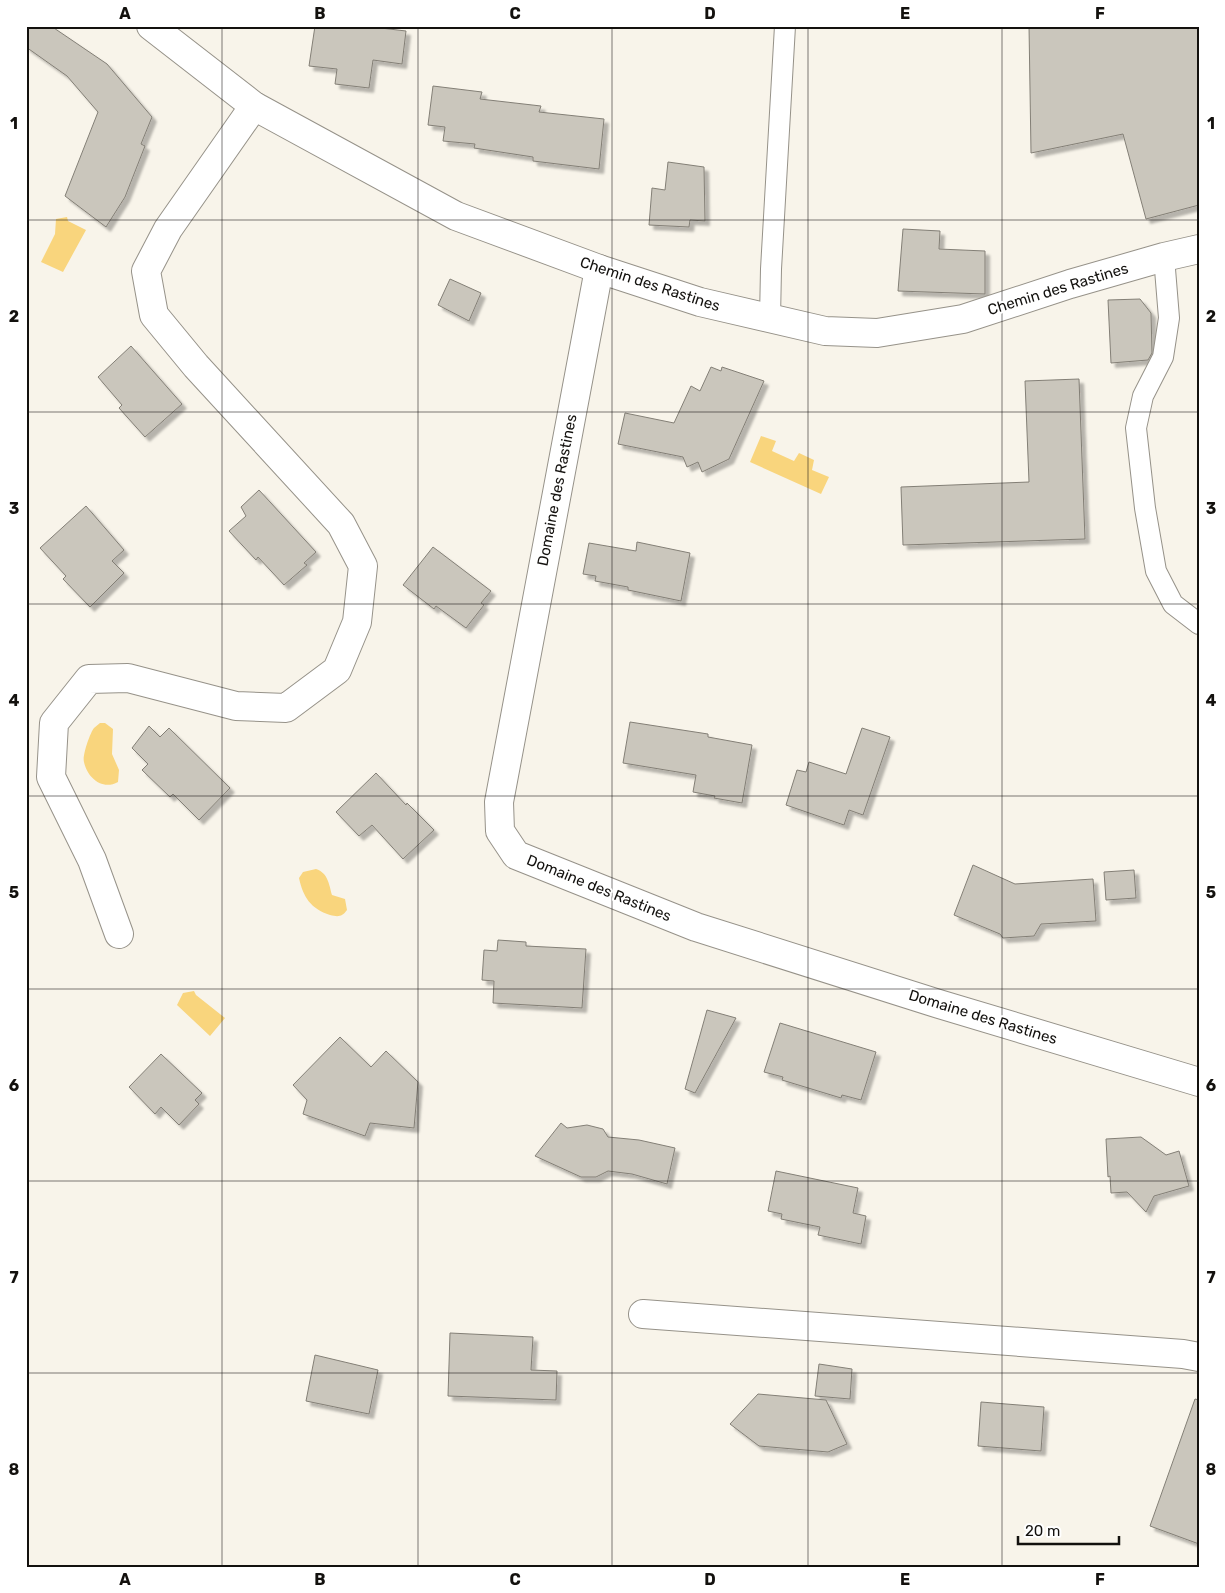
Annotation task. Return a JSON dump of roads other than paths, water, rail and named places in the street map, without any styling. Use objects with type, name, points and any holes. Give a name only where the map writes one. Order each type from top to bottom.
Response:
[{"type":"street","name":"Chemin des Rastines","points":[[151,26],[254,106],[456,216],[599,268],[700,302],[825,331],[878,334],[963,319],[1070,284],[1199,249]]},
{"type":"street","points":[[119,934],[92,860],[51,777],[54,723],[89,679],[128,678],[236,706],[286,708],[337,670],[357,622],[362,566],[341,524],[196,366],[154,315],[146,271],[168,229],[254,106]]},
{"type":"street","name":"Domaine des Rastines","points":[[599,268],[499,802],[500,831],[516,855],[696,927],[930,1002],[1199,1082]]},
{"type":"street","points":[[643,1314],[1183,1354],[1199,1357]]},
{"type":"lane","points":[[770,318],[771,269],[785,26]]},
{"type":"lane","points":[[1164,257],[1169,318],[1163,357],[1143,396],[1136,428],[1144,508],[1156,571],[1173,604],[1199,624]]}]
